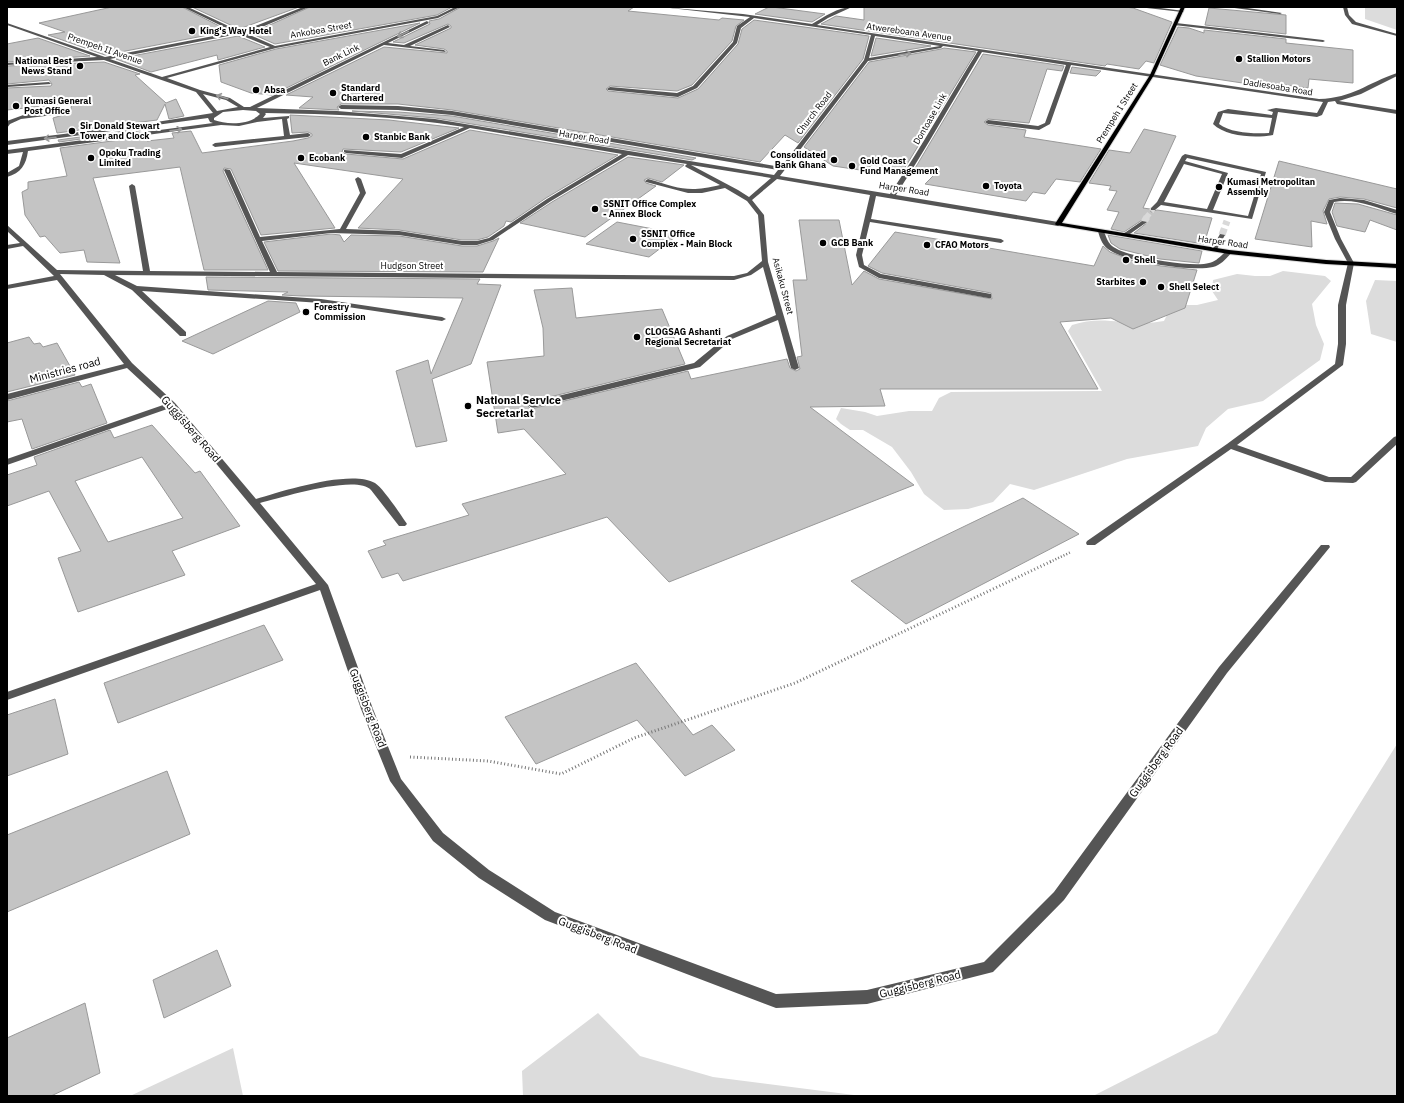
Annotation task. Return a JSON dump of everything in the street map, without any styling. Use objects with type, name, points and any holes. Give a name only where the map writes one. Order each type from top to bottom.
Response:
[{"type":"main road","name":"Prempeh I Street","points":[[1058,224],[1152,75],[1182,9]]},
{"type":"main road","name":"Harper Road","points":[[1058,224],[1229,252],[1326,262],[1397,266]]},
{"type":"street","points":[[185,7],[275,47]]},
{"type":"street","points":[[7,64],[107,58],[240,32],[260,26],[307,7]]},
{"type":"street","name":"Ankobea Street","points":[[162,78],[275,47],[438,17],[458,7]]},
{"type":"street","name":"Atwereboana Avenue","points":[[663,7],[744,13],[753,17],[812,26],[1152,75]]},
{"type":"street","points":[[812,26],[826,17],[850,7]]},
{"type":"street","points":[[1140,7],[1182,9]]},
{"type":"street","points":[[1229,7],[1280,13]]},
{"type":"street","points":[[1345,7],[1346,15],[1354,23],[1397,35]]},
{"type":"street","name":"Bank Link","points":[[251,109],[438,17]]},
{"type":"street","points":[[610,90],[678,95],[695,87],[734,42],[739,27],[753,17]]},
{"type":"street","name":"Prempeh II Avenue","points":[[7,24],[198,91],[228,99],[243,108]]},
{"type":"street","points":[[1176,24],[1323,41]]},
{"type":"street","points":[[406,46],[448,26]]},
{"type":"street","name":"Church Road","points":[[776,177],[866,60],[873,35]]},
{"type":"street","points":[[384,44],[444,51]]},
{"type":"street","points":[[866,60],[950,46]]},
{"type":"street","name":"Dontoase Link","points":[[892,196],[923,149],[942,114],[981,50]]},
{"type":"street","points":[[988,122],[1039,128],[1047,124],[1069,64]]},
{"type":"street","name":"Dadiesoaba Road","points":[[1152,75],[1304,100],[1329,101],[1349,98],[1397,74]]},
{"type":"street","points":[[7,86],[48,83]]},
{"type":"street","points":[[198,91],[214,115]]},
{"type":"street","points":[[1262,108],[1317,115],[1320,114],[1329,101],[1397,112]]},
{"type":"street","points":[[295,112],[330,107],[358,107],[398,108],[452,113],[782,169]]},
{"type":"street","points":[[7,143],[137,127],[214,115],[223,111],[243,108]]},
{"type":"street","name":"Harper Road","points":[[243,108],[260,111],[337,112],[436,121],[1058,224]]},
{"type":"street","points":[[1274,117],[1228,111],[1221,112],[1216,124],[1224,129],[1271,134],[1276,110]]},
{"type":"street","points":[[256,120],[263,114],[260,111]]},
{"type":"street","name":"Harper Road","points":[[7,152],[219,124],[238,124],[256,120],[337,112]]},
{"type":"street","points":[[7,126],[13,119],[24,116],[59,113]]},
{"type":"street","points":[[214,115],[212,121],[219,124]]},
{"type":"street","points":[[284,117],[287,137]]},
{"type":"street","points":[[346,151],[402,156],[469,127]]},
{"type":"street","points":[[215,145],[308,134]]},
{"type":"street","points":[[7,175],[17,172],[23,165],[26,150]]},
{"type":"street","points":[[258,239],[342,231],[398,233],[462,243],[477,243],[491,240],[549,200],[627,153]]},
{"type":"street","points":[[1152,209],[1160,203],[1185,156],[1264,173],[1250,218],[1228,217],[1209,211],[1160,203]]},
{"type":"street","points":[[676,161],[705,174],[749,200],[776,177]]},
{"type":"street","points":[[1182,162],[1224,173],[1209,211]]},
{"type":"street","points":[[227,170],[274,274]]},
{"type":"street","points":[[342,231],[363,193],[358,179]]},
{"type":"street","points":[[648,181],[674,189],[690,191],[701,191],[724,186]]},
{"type":"street","points":[[132,186],[148,272]]},
{"type":"street","points":[[874,193],[859,254],[861,266],[878,276],[988,296]]},
{"type":"street","points":[[1092,543],[1230,446],[1340,365],[1342,344],[1342,305],[1351,263],[1338,239],[1327,212],[1331,201],[1341,198],[1357,200],[1397,212]]},
{"type":"street","name":"Asikaku Street","points":[[749,200],[761,215],[765,262],[795,368]]},
{"type":"street","points":[[867,220],[1001,241]]},
{"type":"street","points":[[1125,235],[1144,222]]},
{"type":"street","name":"Guggisberg Road","points":[[7,227],[58,275],[128,365],[172,405],[323,585],[367,709],[396,781],[438,837],[484,874],[550,916],[776,1001],[867,997],[988,967],[1059,896],[1223,670],[1324,547]]},
{"type":"street","points":[[1101,231],[1105,244],[1114,251],[1125,255],[1183,266],[1200,267],[1212,265],[1229,252]]},
{"type":"street","points":[[1214,250],[1222,236]]},
{"type":"street","points":[[7,248],[24,244]]},
{"type":"street","name":"Hudgson Street","points":[[7,287],[58,275],[104,272],[734,278],[749,274],[765,262]]},
{"type":"street","points":[[104,272],[135,288],[182,334]]},
{"type":"street","points":[[135,288],[321,302],[442,319]]},
{"type":"street","points":[[532,404],[697,365],[706,361],[723,342],[781,316]]},
{"type":"street","name":"Ministries road","points":[[7,397],[128,365]]},
{"type":"street","points":[[7,462],[172,405]]},
{"type":"street","points":[[1230,446],[1328,480],[1353,480],[1397,439]]},
{"type":"street","points":[[254,502],[326,484],[354,481],[371,485],[402,524]]},
{"type":"street","points":[[7,696],[323,585]]},
{"type":"path","points":[[386,756],[488,761],[560,774],[634,738],[795,683],[1092,543]]},
{"type":"shaded area","points":[[1365,7],[1397,7],[1397,30],[1365,19]]},
{"type":"shaded area","points":[[1283,271],[1325,276],[1331,281],[1312,304],[1316,325],[1324,344],[1320,360],[1263,401],[1228,409],[1206,428],[1198,446],[1127,459],[1034,490],[1010,484],[993,502],[968,509],[944,510],[924,494],[911,472],[892,447],[863,430],[850,430],[836,419],[841,408],[865,412],[877,416],[909,411],[932,411],[939,398],[951,392],[1102,391],[1068,331],[1072,325],[1081,322],[1099,320],[1143,323],[1164,321],[1172,305],[1197,305],[1218,300],[1212,291],[1213,280],[1237,274],[1270,276]]},
{"type":"shaded area","points":[[1375,280],[1397,281],[1397,342],[1371,334],[1366,301]]},
{"type":"shaded area","points":[[1397,744],[1397,1096],[1093,1096],[1217,1033]]},
{"type":"shaded area","points":[[598,1013],[640,1056],[713,1077],[862,1096],[523,1096],[522,1071]]},
{"type":"shaded area","points":[[233,1048],[243,1096],[130,1096]]},
{"type":"building","points":[[112,7],[182,7],[229,31],[105,55],[48,35],[65,32],[39,23]]},
{"type":"building","points":[[192,7],[299,7],[239,29]]},
{"type":"building","points":[[310,7],[452,7],[437,15],[275,44],[248,32],[263,28]]},
{"type":"building","points":[[461,7],[634,7],[628,11],[719,20],[722,18],[744,20],[736,26],[732,41],[692,85],[677,91],[610,86],[606,89],[608,91],[678,98],[698,89],[738,44],[742,29],[754,20],[869,36],[863,59],[798,143],[785,135],[760,162],[452,110],[398,104],[341,104],[337,107],[339,110],[299,108],[313,97],[286,95],[384,47],[447,53],[444,49],[415,45],[451,28],[448,24],[404,43],[393,42],[430,24],[429,21],[439,19]]},
{"type":"building","points":[[769,7],[825,14],[812,22],[755,14]]},
{"type":"building","points":[[864,7],[1125,7],[1133,8],[1172,22],[1154,63],[1146,61],[1139,69],[1107,64],[1105,66],[821,24],[836,16],[864,20]]},
{"type":"building","points":[[1209,8],[1286,15],[1286,34],[1205,25]]},
{"type":"building","points":[[420,23],[272,95],[251,93],[221,82],[219,65],[276,49]]},
{"type":"building","points":[[1178,27],[1189,28],[1204,33],[1204,30],[1286,39],[1286,43],[1353,50],[1353,83],[1309,79],[1308,88],[1270,83],[1269,87],[1196,76],[1160,65]]},
{"type":"building","points":[[238,36],[265,47],[218,60],[217,55],[151,72],[116,59]]},
{"type":"building","points":[[38,38],[90,56],[7,62],[7,44]]},
{"type":"building","points":[[876,38],[931,46],[871,56]]},
{"type":"building","points":[[944,48],[976,52],[904,169],[871,165],[867,171],[833,166],[804,147],[869,62]]},
{"type":"building","points":[[983,54],[1064,66],[1062,71],[1047,69],[1029,123],[988,119],[984,122],[988,125],[1026,130],[1024,137],[1101,149],[1080,182],[1056,179],[1045,194],[1033,192],[1026,201],[925,184],[936,173],[914,170]]},
{"type":"building","points":[[104,62],[140,74],[135,75],[166,103],[176,99],[184,116],[169,119],[165,104],[157,120],[57,133],[53,118],[70,113],[72,103],[7,110],[7,88],[51,86],[52,84],[49,80],[7,84],[7,66]]},
{"type":"building","points":[[1072,67],[1101,71],[1096,76],[1070,73]]},
{"type":"building","points":[[352,111],[398,112],[452,116],[696,158],[692,160],[435,118]]},
{"type":"building","points":[[290,115],[389,120],[459,128],[401,152],[343,149],[342,152],[346,154],[403,159],[470,130],[618,155],[546,198],[511,222],[506,221],[504,226],[488,237],[477,240],[462,240],[399,230],[358,228],[403,179],[294,163],[335,228],[261,235],[231,169],[224,168],[223,171],[268,270],[204,270],[180,167],[93,178],[120,263],[87,262],[84,250],[60,253],[45,236],[40,237],[25,215],[22,192],[28,189],[28,182],[67,176],[60,148],[149,136],[147,141],[174,138],[172,133],[191,131],[202,153],[293,141],[312,136],[312,134],[308,132],[292,133]]},
{"type":"building","points":[[154,127],[153,129],[59,142],[58,140]]},
{"type":"building","points":[[1144,129],[1176,136],[1143,208],[1150,209],[1151,212],[1157,210],[1212,218],[1204,244],[1134,233],[1148,222],[1142,220],[1124,232],[1111,229],[1119,212],[1107,210],[1117,191],[1109,190],[1111,186],[1089,183],[1109,150],[1130,153]]},
{"type":"building","points":[[628,157],[684,165],[662,182],[648,178],[644,180],[646,183],[656,186],[585,237],[520,223],[552,202]]},
{"type":"building","points":[[1279,161],[1397,189],[1397,208],[1364,199],[1340,197],[1329,199],[1323,211],[1327,224],[1311,221],[1312,247],[1255,239]]},
{"type":"building","points":[[1335,203],[1358,204],[1397,215],[1397,230],[1370,220],[1365,232],[1337,226],[1332,212]]},
{"type":"building","points":[[799,220],[839,220],[852,285],[864,271],[879,279],[992,299],[991,293],[882,273],[868,266],[895,232],[1094,266],[1103,246],[1110,252],[1131,260],[1161,266],[1197,270],[1185,308],[1133,329],[1111,318],[1060,322],[1098,389],[880,389],[885,406],[810,407],[914,485],[669,582],[607,517],[403,581],[398,573],[382,578],[368,551],[386,545],[383,541],[469,515],[462,504],[566,474],[524,429],[498,433],[487,362],[544,356],[543,328],[534,290],[572,288],[576,318],[662,309],[685,364],[529,402],[527,405],[531,409],[688,371],[691,379],[787,359],[790,368],[796,371],[800,369],[797,357],[802,356],[793,280],[807,280]]},
{"type":"building","name":"SSNIT Office Complex - Main Block","points":[[617,222],[679,234],[649,257],[586,244]]},
{"type":"building","points":[[331,234],[340,235],[344,242],[351,235],[399,236],[462,246],[477,246],[499,238],[483,272],[278,271],[264,242]]},
{"type":"building","points":[[1108,235],[1202,251],[1199,263],[1160,259],[1120,249],[1111,243]]},
{"type":"building","points":[[206,277],[480,279],[477,284],[501,285],[471,364],[432,379],[447,441],[416,447],[396,371],[428,360],[431,374],[463,298],[302,296],[282,295],[288,292],[208,290]]},
{"type":"building","points":[[268,301],[296,303],[300,312],[213,354],[182,341]]},
{"type":"building","points":[[29,337],[34,344],[40,343],[43,347],[57,343],[75,375],[7,392],[7,343]]},
{"type":"building","points":[[79,382],[82,387],[91,384],[107,423],[32,449],[22,419],[7,422],[7,401]]},
{"type":"building","points":[[152,425],[195,473],[200,471],[240,526],[172,551],[185,575],[78,612],[58,558],[81,551],[49,491],[7,506],[7,475],[37,465],[34,457],[110,430],[114,438]],"holes":[[[142,457],[183,518],[108,542],[75,481]]]},
{"type":"building","points":[[1023,498],[1079,534],[906,624],[851,581]]},
{"type":"building","points":[[264,625],[283,660],[118,723],[104,683]]},
{"type":"building","points":[[636,663],[693,735],[712,725],[735,750],[685,776],[637,720],[536,764],[505,717]]},
{"type":"building","points":[[55,699],[68,754],[7,776],[7,715]]},
{"type":"building","points":[[167,771],[190,834],[7,912],[7,835]]},
{"type":"building","points":[[217,950],[231,986],[164,1018],[153,980]]},
{"type":"building","points":[[85,1003],[100,1073],[51,1096],[7,1096],[7,1038]]},
{"type":"tunnel","points":[[1146,218],[1153,209]]},
{"type":"tunnel","points":[[1144,222],[1147,217]]},
{"type":"tunnel","points":[[1222,235],[1227,221]]},
{"type":"place","name":"King's Way Hotel","points":[[192,31]]},
{"type":"place","name":"Stallion Motors","points":[[1239,59]]},
{"type":"place","name":"National Best News Stand","points":[[80,66]]},
{"type":"place","name":"Absa","points":[[256,90]]},
{"type":"place","name":"Standard Chartered","points":[[333,93]]},
{"type":"place","name":"Kumasi General Post Office","points":[[16,106]]},
{"type":"place","name":"Sir Donald Stewart Tower and Clock","points":[[72,131]]},
{"type":"place","name":"Stanbic Bank","points":[[366,137]]},
{"type":"place","name":"Opoku Trading Limited","points":[[91,158]]},
{"type":"place","name":"Ecobank","points":[[301,158]]},
{"type":"place","name":"Consolidated Bank Ghana","points":[[834,160]]},
{"type":"place","name":"Gold Coast Fund Management","points":[[852,166]]},
{"type":"place","name":"Toyota","points":[[986,186]]},
{"type":"place","name":"Kumasi Metropolitan Assembly","points":[[1219,187]]},
{"type":"place","name":"SSNIT Office Complex - Annex Block","points":[[595,209]]},
{"type":"place","name":"SSNIT Office Complex - Main Block","points":[[633,239]]},
{"type":"place","name":"GCB Bank","points":[[823,243]]},
{"type":"place","name":"CFAO Motors","points":[[927,245]]},
{"type":"place","name":"Shell","points":[[1126,260]]},
{"type":"place","name":"Starbites","points":[[1143,282]]},
{"type":"place","name":"Shell Select","points":[[1161,287]]},
{"type":"place","name":"Forestry Commission","points":[[306,312]]},
{"type":"place","name":"CLOGSAG Ashanti Regional Secretariat","points":[[637,337]]},
{"type":"place","name":"National Service Secretariat","points":[[468,406]]}]
